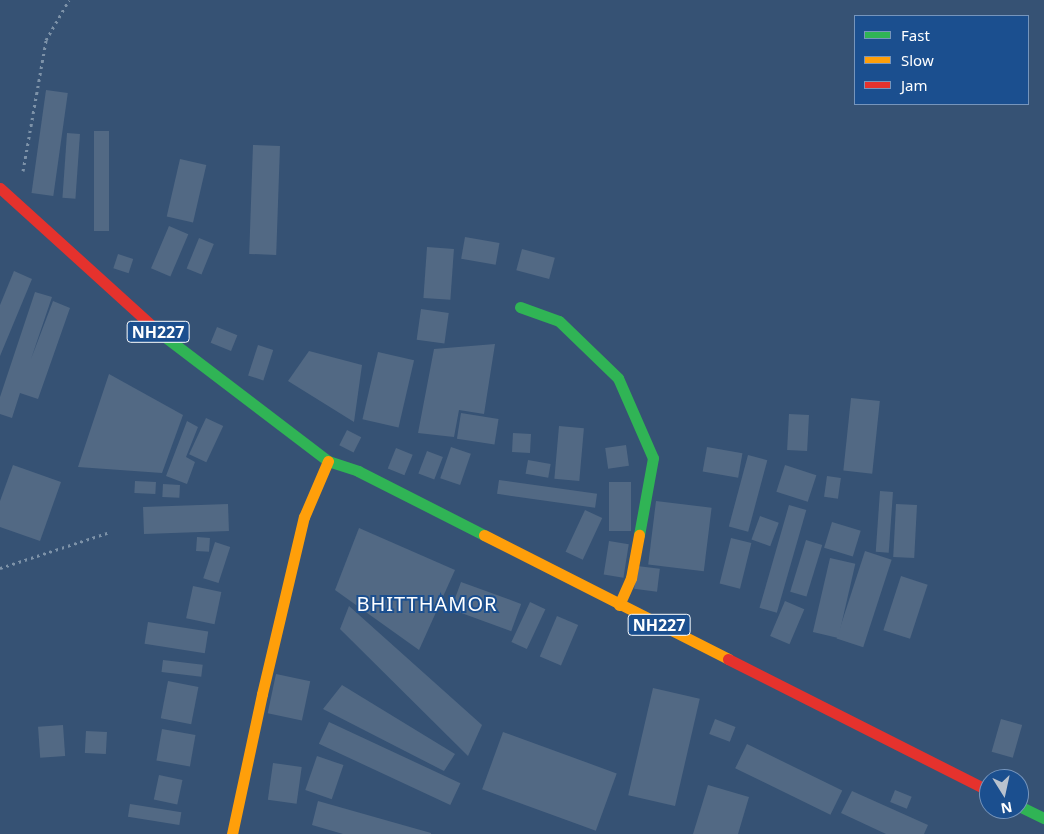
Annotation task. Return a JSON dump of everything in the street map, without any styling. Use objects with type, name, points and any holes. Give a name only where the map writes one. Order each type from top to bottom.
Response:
[{"type":"main road","name":"NH227","points":[[0,188],[172,344],[328,460],[358,471],[979,786]]},
{"type":"main road","points":[[520,307],[559,320],[618,378],[653,458],[631,578],[619,604]]},
{"type":"main road","points":[[232,834],[262,694],[304,517],[328,460]]},
{"type":"main road","points":[[1029,811],[1044,818]]},
{"type":"path","points":[[14,200],[26,162],[46,40],[69,0]]},
{"type":"path","points":[[0,568],[107,533]]},
{"type":"building","points":[[46,90],[68,93],[53,196],[32,193]]},
{"type":"building","points":[[94,131],[109,131],[109,231],[94,231]]},
{"type":"building","points":[[67,133],[80,134],[75,199],[62,198]]},
{"type":"building","points":[[253,145],[280,146],[276,255],[249,254]]},
{"type":"building","points":[[180,159],[206,165],[193,223],[167,216]]},
{"type":"building","points":[[169,226],[188,234],[170,277],[151,268]]},
{"type":"building","points":[[465,237],[499,243],[496,265],[461,259]]},
{"type":"building","points":[[199,238],[214,244],[201,275],[187,269]]},
{"type":"building","points":[[427,247],[454,249],[450,300],[423,298]]},
{"type":"building","points":[[522,249],[555,258],[549,279],[516,270]]},
{"type":"building","points":[[118,254],[133,259],[129,273],[113,268]]},
{"type":"building","points":[[14,271],[32,279],[0,356],[0,305]]},
{"type":"building","points":[[35,292],[52,297],[31,359],[53,301],[70,308],[38,399],[20,393],[12,418],[0,414],[0,397]]},
{"type":"building","points":[[421,309],[449,313],[444,344],[417,340]]},
{"type":"building","points":[[217,327],[237,335],[231,351],[211,343]]},
{"type":"building","points":[[495,344],[484,414],[459,410],[454,437],[418,433],[434,349]]},
{"type":"building","points":[[258,345],[273,350],[263,380],[248,375]]},
{"type":"building","points":[[309,351],[362,365],[354,422],[288,381]]},
{"type":"building","points":[[378,352],[414,360],[399,428],[362,419]]},
{"type":"building","points":[[109,374],[183,415],[162,473],[78,467]]},
{"type":"building","points":[[851,398],[880,401],[872,474],[843,471]]},
{"type":"building","points":[[461,413],[499,419],[494,445],[457,439]]},
{"type":"building","points":[[789,414],[809,415],[807,451],[787,450]]},
{"type":"building","points":[[206,418],[223,426],[206,462],[189,454]]},
{"type":"building","points":[[187,421],[198,427],[186,457],[195,462],[187,484],[166,476]]},
{"type":"building","points":[[559,426],[584,428],[579,481],[554,479]]},
{"type":"building","points":[[347,430],[361,437],[354,452],[339,445]]},
{"type":"building","points":[[513,433],[531,434],[530,453],[512,452]]},
{"type":"building","points":[[626,445],[629,466],[608,469],[605,448]]},
{"type":"building","points":[[451,447],[471,454],[460,485],[440,478]]},
{"type":"building","points":[[707,447],[742,453],[738,478],[703,472]]},
{"type":"building","points":[[396,448],[413,455],[404,475],[388,468]]},
{"type":"building","points":[[427,451],[443,457],[434,479],[418,473]]},
{"type":"building","points":[[748,455],[767,460],[748,532],[729,526]]},
{"type":"building","points":[[528,460],[551,464],[548,478],[526,474]]},
{"type":"building","points":[[13,465],[61,482],[40,541],[0,527],[0,501]]},
{"type":"building","points":[[785,465],[816,475],[808,502],[776,492]]},
{"type":"building","points":[[827,476],[841,478],[838,499],[824,497]]},
{"type":"building","points":[[499,480],[597,494],[595,508],[497,494]]},
{"type":"building","points":[[135,481],[156,482],[155,494],[134,493]]},
{"type":"building","points":[[609,482],[631,482],[631,531],[609,531]]},
{"type":"building","points":[[163,484],[180,485],[179,498],[162,497]]},
{"type":"building","points":[[880,491],[893,492],[889,553],[876,552]]},
{"type":"building","points":[[656,501],[712,508],[704,571],[648,565]]},
{"type":"building","points":[[228,504],[229,531],[144,534],[143,507]]},
{"type":"building","points":[[896,504],[917,505],[914,558],[893,557]]},
{"type":"building","points":[[789,505],[806,510],[777,613],[760,608]]},
{"type":"building","points":[[585,510],[602,518],[583,560],[566,552]]},
{"type":"building","points":[[760,516],[779,523],[770,546],[751,539]]},
{"type":"building","points":[[832,522],[861,531],[853,557],[824,548]]},
{"type":"building","points":[[359,528],[455,570],[419,650],[335,590]]},
{"type":"building","points":[[197,537],[210,538],[209,552],[196,551]]},
{"type":"building","points":[[731,538],[751,543],[740,589],[720,584]]},
{"type":"building","points":[[806,540],[822,545],[806,597],[790,592]]},
{"type":"building","points":[[609,541],[629,544],[623,578],[604,575]]},
{"type":"building","points":[[215,542],[230,547],[218,583],[203,578]]},
{"type":"building","points":[[865,551],[892,560],[863,647],[837,638]]},
{"type":"building","points":[[830,558],[855,564],[838,638],[813,632]]},
{"type":"building","points":[[637,566],[660,569],[657,592],[634,589]]},
{"type":"building","points":[[901,576],[928,585],[910,639],[883,630]]},
{"type":"building","points":[[461,582],[521,604],[511,631],[451,609]]},
{"type":"building","points":[[193,586],[221,592],[215,624],[186,618]]},
{"type":"building","points":[[785,601],[804,609],[789,644],[770,636]]},
{"type":"building","points":[[530,602],[545,609],[527,649],[511,642]]},
{"type":"building","points":[[349,606],[482,725],[468,756],[340,629]]},
{"type":"building","points":[[557,616],[578,625],[561,665],[540,657]]},
{"type":"building","points":[[148,622],[208,632],[205,653],[145,644]]},
{"type":"building","points":[[163,660],[203,665],[201,677],[162,672]]},
{"type":"building","points":[[276,674],[310,681],[302,720],[268,713]]},
{"type":"building","points":[[168,681],[198,687],[191,724],[161,718]]},
{"type":"building","points":[[342,685],[455,754],[444,771],[323,709]]},
{"type":"building","points":[[653,688],[700,699],[675,806],[628,795]]},
{"type":"building","points":[[715,719],[736,727],[730,742],[709,734]]},
{"type":"building","points":[[1001,719],[1022,725],[1013,758],[992,752]]},
{"type":"building","points":[[329,722],[460,783],[450,805],[319,744]]},
{"type":"building","points":[[63,725],[65,756],[40,758],[38,727]]},
{"type":"building","points":[[162,729],[195,735],[190,766],[156,761]]},
{"type":"building","points":[[86,731],[107,732],[106,754],[85,753]]},
{"type":"building","points":[[503,732],[617,773],[596,831],[482,789]]},
{"type":"building","points":[[747,744],[842,790],[830,815],[735,768]]},
{"type":"building","points":[[317,756],[343,765],[332,799],[305,790]]},
{"type":"building","points":[[273,763],[302,767],[297,804],[268,800]]},
{"type":"building","points":[[159,775],[182,780],[177,804],[154,799]]},
{"type":"building","points":[[708,785],[749,797],[738,834],[693,834]]},
{"type":"building","points":[[895,790],[912,797],[907,809],[890,802]]},
{"type":"building","points":[[852,791],[928,825],[924,834],[886,834],[841,813]]},
{"type":"building","points":[[318,801],[431,834],[343,834],[312,825]]},
{"type":"building","points":[[130,804],[181,812],[179,825],[128,817]]},
{"type":"traffic: fast","points":[[520,307],[559,321],[618,378],[653,458],[639,535]]},
{"type":"traffic: fast","points":[[160,333],[328,461],[358,471],[484,535]]},
{"type":"traffic: fast","points":[[1029,811],[1044,818]]},
{"type":"traffic: slow","points":[[232,834],[262,694],[304,517],[328,461]]},
{"type":"traffic: slow","points":[[484,535],[728,659]]},
{"type":"traffic: slow","points":[[619,605],[631,578],[639,535]]},
{"type":"traffic: jam","points":[[0,188],[160,333]]},
{"type":"traffic: jam","points":[[728,659],[979,786]]},
{"type":"district","name":"BHITTHAMOR","points":[[427,603]]}]
